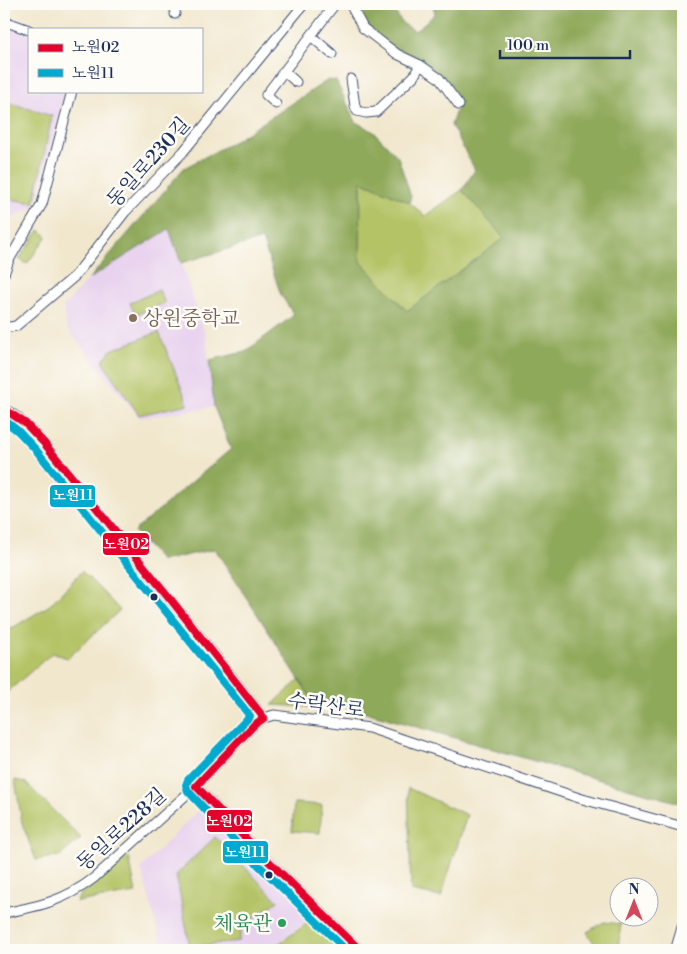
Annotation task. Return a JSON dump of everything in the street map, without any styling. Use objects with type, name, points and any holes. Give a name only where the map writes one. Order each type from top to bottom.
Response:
[{"type":"street","points":[[175,14],[176,4]]},
{"type":"street","name":"동일로230길","points":[[4,328],[16,326],[75,276],[125,212],[183,152],[304,4]]},
{"type":"street","points":[[276,104],[266,95],[335,4]]},
{"type":"street","points":[[350,4],[363,28],[397,54],[420,65],[439,78],[458,105]]},
{"type":"street","points":[[4,22],[28,30]]},
{"type":"street","points":[[310,36],[332,54]]},
{"type":"street","points":[[351,79],[357,111],[366,114],[376,112],[414,76],[420,65]]},
{"type":"street","points":[[284,71],[296,82]]},
{"type":"street","points":[[4,274],[9,260],[42,204],[72,92]]},
{"type":"street","points":[[116,207],[125,212]]},
{"type":"street","name":"수락산로","points":[[4,409],[20,420],[50,453],[136,557],[264,718],[274,715],[369,728],[578,798],[683,827]]},
{"type":"street","name":"동일로228길","points":[[4,913],[37,906],[65,897],[79,890],[196,786],[254,725],[264,718]]},
{"type":"street","points":[[196,786],[253,846],[360,950]]},
{"type":"street","points":[[676,948],[683,924]]},
{"type":"shaded area","points":[[4,24],[28,33],[28,92],[66,92],[35,206],[4,221]]},
{"type":"shaded area","name":"상원중학교","points":[[169,228],[206,337],[214,407],[140,418],[67,329],[63,307],[89,279]]},
{"type":"shaded area","points":[[200,809],[314,916],[269,950],[163,950],[141,868]]},
{"type":"green space","points":[[354,4],[376,4],[392,7],[402,23],[415,31],[435,14],[433,4],[683,4],[683,804],[310,696],[215,549],[161,561],[134,531],[231,449],[214,407],[209,360],[245,352],[294,315],[281,295],[262,239],[181,263],[169,229],[89,279],[184,168],[235,141],[328,80],[336,81],[356,122],[374,132],[398,157],[411,197],[409,202],[361,181],[360,261],[407,311],[504,238],[462,190],[475,170],[451,125],[458,105],[430,67],[390,47],[349,10]]},
{"type":"green space","points":[[4,101],[52,116],[34,203],[4,198]]},
{"type":"green space","points":[[361,181],[409,202],[425,216],[462,190],[505,238],[407,311],[360,262]]},
{"type":"green space","points":[[39,230],[47,236],[27,264],[19,259]]},
{"type":"green space","points":[[159,290],[165,303],[135,315],[130,303]]},
{"type":"green space","points":[[159,332],[188,404],[139,415],[102,362],[111,350]]},
{"type":"green space","points":[[82,571],[120,610],[68,658],[52,653],[4,695],[4,633],[50,605]]},
{"type":"green space","points":[[299,680],[310,696],[314,707],[272,705]]},
{"type":"green space","points":[[15,780],[25,782],[81,838],[60,856],[36,860],[22,823]]},
{"type":"green space","points":[[408,788],[467,815],[441,897],[411,891]]},
{"type":"green space","points":[[294,803],[322,805],[320,833],[292,831]]},
{"type":"green space","points":[[215,837],[278,901],[242,927],[239,941],[190,947],[176,875]]},
{"type":"green space","points":[[129,857],[136,893],[76,902],[80,895]]},
{"type":"green space","points":[[319,915],[354,950],[270,950]]},
{"type":"green space","points":[[604,922],[610,923],[610,926],[621,926],[618,950],[597,948],[587,932]]},
{"type":"transit line","name":"노원02","points":[[4,409],[25,423],[44,443],[264,718],[254,725],[196,786],[253,846],[360,950]]},
{"type":"transit line","name":"노원11","points":[[4,420],[18,431],[36,450],[250,716],[188,780],[186,785],[188,791],[246,853],[346,950]]},
{"type":"place","name":"상원중학교","points":[[133,318]]},
{"type":"place","name":"체육관","points":[[282,923]]}]
